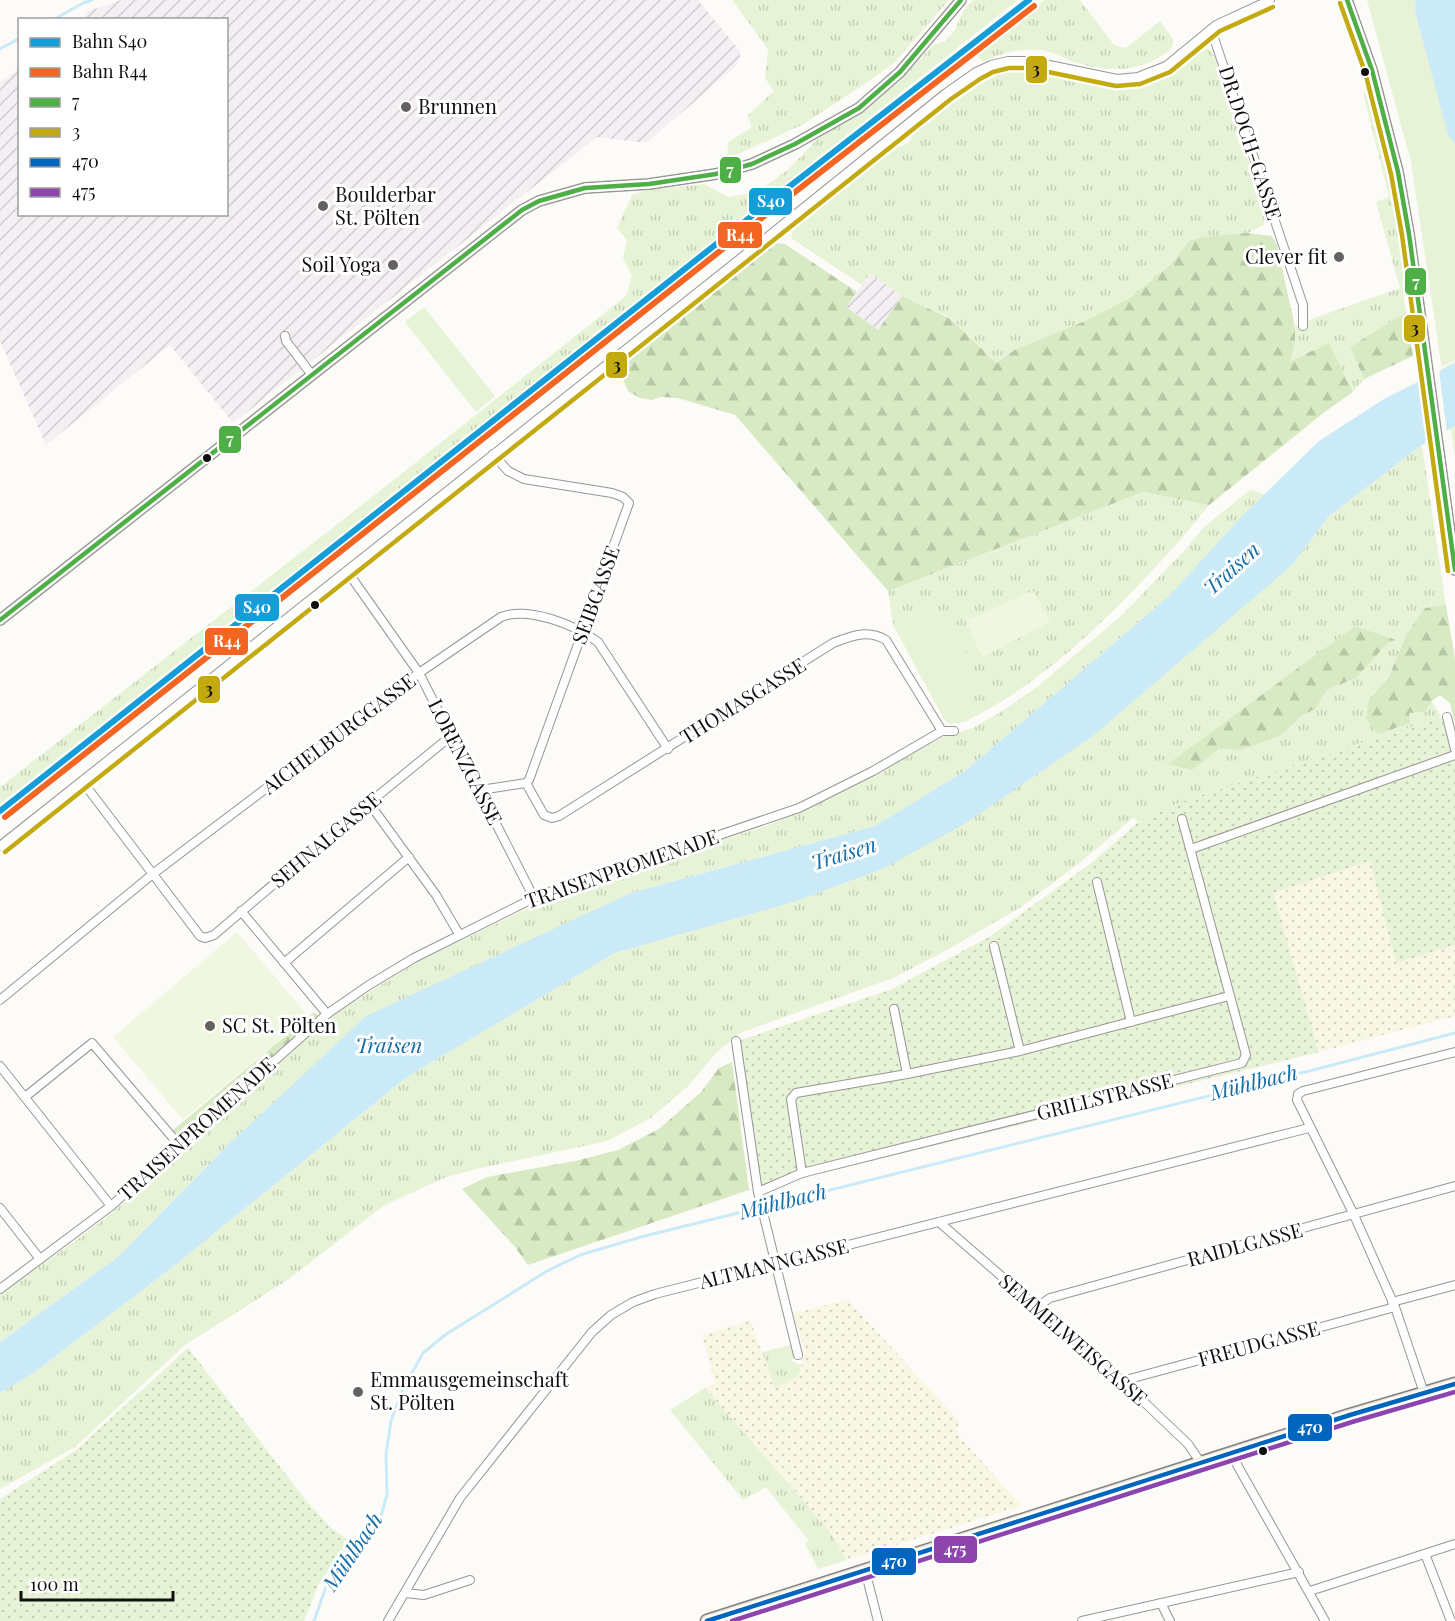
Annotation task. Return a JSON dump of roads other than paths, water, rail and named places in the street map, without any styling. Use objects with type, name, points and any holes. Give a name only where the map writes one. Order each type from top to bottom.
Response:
[{"type":"main road","points":[[707,1621],[1455,1384]]},
{"type":"street","points":[[0,620],[504,223],[534,203],[585,189],[649,184],[716,174],[752,164],[795,144],[859,108],[900,72],[962,0]]},
{"type":"street","points":[[0,846],[946,93],[976,72],[1008,61],[1030,61],[1117,79],[1138,77],[1166,66],[1211,29],[1270,0]]},
{"type":"street","points":[[1347,0],[1372,70],[1398,172],[1416,285],[1454,566]]},
{"type":"street","name":"DR.DOCH-GASSE","points":[[1211,29],[1303,305],[1303,326]]},
{"type":"street","points":[[285,336],[286,341],[312,375]]},
{"type":"street","name":"SEIBGASSE","points":[[493,454],[508,471],[524,479],[612,493],[623,497],[629,503],[532,774],[526,783]]},
{"type":"street","name":"LORENZGASSE","points":[[347,571],[419,673],[534,898]]},
{"type":"street","name":"AICHELBURGGASSE","points":[[0,1000],[154,873],[419,673],[501,617],[529,613],[584,632],[598,642],[668,749]]},
{"type":"street","name":"THOMASGASSE","points":[[526,783],[544,815],[552,818],[668,749],[833,643],[861,633],[870,633],[886,640],[942,731]]},
{"type":"street","points":[[1447,717],[1455,749]]},
{"type":"street","points":[[942,731],[954,731]]},
{"type":"street","name":"TRAISENPROMENADE","points":[[0,1289],[111,1206],[327,1014],[414,958],[534,898],[602,872],[799,808],[873,771],[942,731]]},
{"type":"street","name":"SEHNALGASSE","points":[[154,873],[200,936],[205,938],[214,935],[451,736]]},
{"type":"street","points":[[1191,849],[1455,755]]},
{"type":"street","points":[[82,781],[154,873]]},
{"type":"street","points":[[480,790],[526,783]]},
{"type":"street","points":[[369,803],[436,894],[459,934]]},
{"type":"street","name":"GRILLSTRASSE","points":[[758,1192],[802,1173],[1242,1063],[1246,1055],[1182,819]]},
{"type":"street","points":[[284,963],[409,857]]},
{"type":"street","points":[[1096,882],[1131,1022]]},
{"type":"street","points":[[241,911],[327,1014]]},
{"type":"street","points":[[994,946],[1020,1051]]},
{"type":"street","points":[[802,1173],[791,1099],[796,1093],[1020,1051],[1229,996]]},
{"type":"street","points":[[894,1009],[907,1074]]},
{"type":"street","points":[[736,1041],[758,1192],[798,1355]]},
{"type":"street","points":[[25,1096],[92,1043],[178,1145]]},
{"type":"street","points":[[1424,1393],[1394,1304],[1354,1215],[1297,1100],[1298,1094],[1303,1091],[1455,1052]]},
{"type":"street","points":[[0,1066],[111,1206]]},
{"type":"street","name":"ALTMANNGASSE","points":[[388,1621],[460,1498],[592,1332],[611,1315],[633,1302],[655,1294],[775,1263],[1309,1128]]},
{"type":"street","name":"RAIDLGASSE","points":[[1037,1307],[1050,1298],[1455,1186]]},
{"type":"street","points":[[0,1208],[39,1259]]},
{"type":"street","name":"SEMMELWEISGASSE","points":[[939,1222],[1122,1381],[1188,1444],[1201,1463]]},
{"type":"street","name":"FREUDGASSE","points":[[1122,1381],[1455,1285]]},
{"type":"street","points":[[1231,1454],[1325,1621]]},
{"type":"street","points":[[1310,1591],[1455,1544]]},
{"type":"street","points":[[1425,1554],[1452,1621]]},
{"type":"street","points":[[865,1570],[878,1621]]},
{"type":"street","points":[[1082,1621],[1299,1572]]},
{"type":"street","points":[[405,1593],[424,1595],[470,1581]]},
{"type":"street","points":[[1161,1603],[1170,1621]]},
{"type":"water","points":[[1416,0],[1455,0],[1455,144],[1448,135],[1415,11]]},
{"type":"water","name":"Traisen","points":[[1455,363],[1455,426],[1422,445],[1329,516],[1292,565],[1093,736],[966,823],[885,868],[794,902],[615,953],[407,1077],[179,1262],[35,1372],[0,1393],[0,1342],[118,1257],[229,1144],[366,1016],[631,893],[875,826],[965,771],[1169,596],[1244,514],[1319,441],[1384,399]]},
{"type":"waterway","name":"Mühlbach","points":[[57,18],[92,0]]},
{"type":"waterway","name":"Mühlbach","points":[[0,49],[18,39]]},
{"type":"waterway","name":"Mühlbach","points":[[314,1621],[327,1584],[348,1554],[373,1531],[380,1520],[387,1494],[386,1454],[391,1421],[403,1389],[423,1353],[445,1335],[547,1271],[580,1255],[641,1237],[1455,1033]]},
{"type":"rail line","name":"S40","points":[[0,811],[758,211],[1029,0]]},
{"type":"rail line","name":"R44","points":[[5,817],[763,217],[1034,6]]},
{"type":"place","name":"Brunnen","points":[[406,107]]},
{"type":"place","name":"Boulderbar St. Pölten","points":[[323,206]]},
{"type":"place","name":"Clever fit","points":[[1339,257]]},
{"type":"place","name":"Soil Yoga","points":[[393,265]]},
{"type":"place","name":"SC St. Pölten","points":[[210,1026]]},
{"type":"place","name":"Emmausgemeinschaft St. Pölten","points":[[358,1392]]}]
